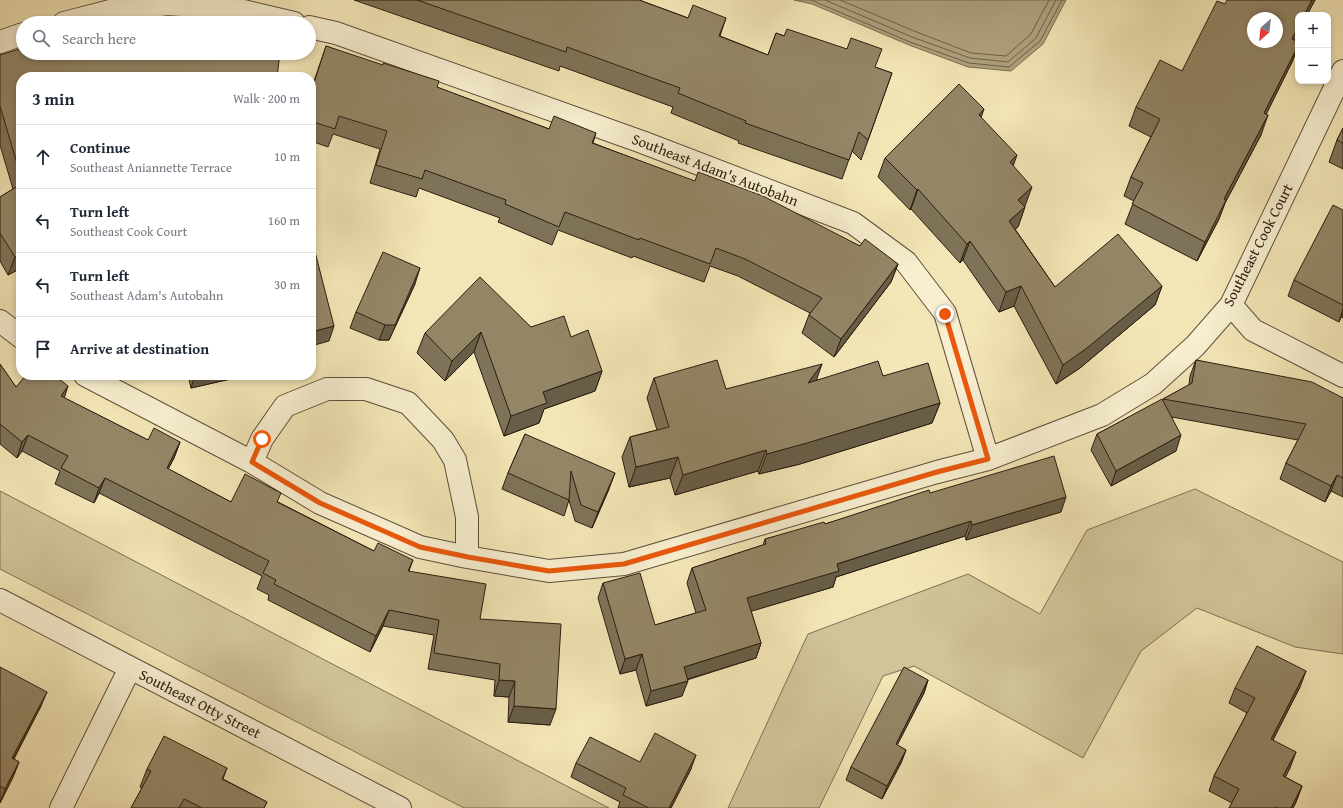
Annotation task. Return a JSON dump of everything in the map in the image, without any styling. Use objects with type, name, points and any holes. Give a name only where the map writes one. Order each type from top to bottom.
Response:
[{"type":"street","points":[[91,16],[114,10],[168,4],[235,9],[264,16]]},
{"type":"street","name":"Southeast Adam's Autobahn","points":[[316,29],[336,33],[642,142],[853,223],[906,262],[945,314],[988,459]]},
{"type":"street","points":[[0,42],[16,36]]},
{"type":"street","name":"Southeast Cook Court","points":[[95,380],[252,462],[320,503],[420,547],[549,571],[624,564],[922,476],[988,459],[1102,415],[1153,384],[1195,346],[1231,305],[1343,71]]},
{"type":"street","points":[[1231,305],[1253,330],[1343,376]]},
{"type":"street","points":[[0,321],[16,333]]},
{"type":"street","points":[[252,462],[262,439],[285,406],[327,389],[366,390],[408,403],[443,440],[455,460],[467,516],[468,557]]},
{"type":"street","name":"Southeast Otty Street","points":[[0,600],[400,808]]},
{"type":"street","points":[[61,808],[130,668]]},
{"type":"shaded area","points":[[1195,489],[1343,562],[1343,654],[1295,647],[1197,608],[1141,651],[1083,758],[914,666],[883,676],[819,808],[728,808],[808,634],[968,574],[1040,614],[1087,530]]},
{"type":"shaded area","points":[[0,491],[609,808],[464,808],[0,569]]},
{"type":"water","points":[[794,0],[1066,0],[1043,44],[1011,71],[968,67],[909,45],[812,4]]},
{"type":"building","points":[[417,0],[639,0],[688,18],[693,5],[726,18],[719,36],[768,55],[776,33],[784,36],[787,29],[847,49],[851,38],[882,49],[875,67],[892,73],[868,140],[859,132],[849,160],[745,123],[746,121],[678,93],[680,88],[567,47],[566,52]]},
{"type":"building","points":[[1227,0],[1312,0],[1306,12],[1295,12],[1295,33],[1292,39],[1295,40],[1295,52],[1264,113],[1268,115],[1224,199],[1226,200],[1205,242],[1132,204],[1143,183],[1131,177],[1160,119],[1136,107],[1160,60],[1182,71],[1217,1],[1225,4]]},
{"type":"building","points":[[326,46],[383,65],[383,63],[439,81],[437,87],[549,129],[554,116],[596,133],[592,143],[695,181],[698,172],[763,196],[860,246],[865,239],[898,264],[841,339],[809,315],[822,298],[745,259],[716,248],[710,264],[640,238],[639,240],[565,212],[559,227],[505,204],[506,200],[425,170],[422,179],[376,165],[387,131],[339,116],[335,129],[316,123],[316,77]]},
{"type":"building","points":[[16,50],[16,60],[279,60],[278,72],[16,72],[16,160],[0,106],[0,55]]},
{"type":"building","points":[[959,84],[984,109],[979,115],[1017,155],[1010,162],[1032,187],[1018,200],[1025,207],[1009,221],[1055,287],[1118,234],[1162,286],[1087,348],[1063,365],[1021,286],[1006,292],[970,241],[967,244],[918,189],[917,190],[885,158]]},
{"type":"building","points":[[1343,128],[1343,143],[1337,140]]},
{"type":"building","points":[[16,187],[15,257],[0,233],[0,197]]},
{"type":"building","points":[[1333,205],[1343,210],[1343,305],[1294,280]]},
{"type":"building","points":[[383,252],[420,268],[395,325],[385,325],[356,312]]},
{"type":"building","points":[[316,256],[334,326],[316,331]]},
{"type":"building","points":[[480,277],[531,327],[564,316],[571,337],[588,330],[602,371],[543,392],[547,403],[511,416],[481,332],[452,361],[425,333]]},
{"type":"building","points":[[717,360],[726,389],[822,364],[808,383],[878,361],[883,376],[928,363],[940,403],[807,443],[767,454],[766,450],[683,475],[678,457],[636,467],[630,437],[669,427],[654,378]]},
{"type":"building","points":[[1196,360],[1312,382],[1343,398],[1343,478],[1337,475],[1331,486],[1286,463],[1306,424],[1163,399],[1192,383]]},
{"type":"building","points":[[0,364],[16,387],[22,380],[60,380],[68,386],[61,396],[148,440],[154,428],[180,442],[167,468],[231,502],[245,474],[281,493],[277,502],[374,551],[378,543],[413,560],[408,571],[486,584],[480,619],[561,624],[556,709],[514,706],[515,681],[499,680],[500,664],[434,653],[439,620],[389,610],[376,636],[274,584],[276,580],[263,573],[269,561],[105,478],[99,488],[61,468],[68,456],[28,435],[22,442],[0,424]]},
{"type":"building","points":[[1162,399],[1181,435],[1116,471],[1097,434]]},
{"type":"building","points":[[525,434],[615,473],[598,512],[581,505],[571,471],[569,500],[508,473]]},
{"type":"building","points":[[1054,456],[1066,497],[972,525],[971,521],[837,564],[839,571],[747,598],[761,643],[684,667],[688,681],[651,691],[642,654],[625,659],[603,583],[640,573],[655,625],[706,610],[692,568],[766,544],[765,539],[824,522],[825,524],[929,490],[930,493]]},
{"type":"building","points":[[1257,646],[1306,671],[1271,739],[1296,752],[1283,776],[1302,786],[1291,808],[1229,808],[1239,789],[1214,776],[1255,698],[1235,688]]},
{"type":"building","points":[[0,667],[47,692],[12,758],[19,762],[5,789],[0,786]]},
{"type":"building","points":[[904,667],[928,680],[896,744],[906,750],[887,786],[851,767]]},
{"type":"building","points":[[655,733],[696,755],[669,808],[649,808],[623,795],[626,788],[576,763],[590,737],[640,762]]},
{"type":"building","points":[[164,736],[227,768],[222,779],[267,802],[264,808],[202,808],[184,799],[179,808],[131,808],[151,771],[147,769]]},
{"type":"route","points":[[262,439],[252,462],[320,503],[420,547],[549,571],[624,564],[937,472],[988,459],[976,414],[945,314]]}]
